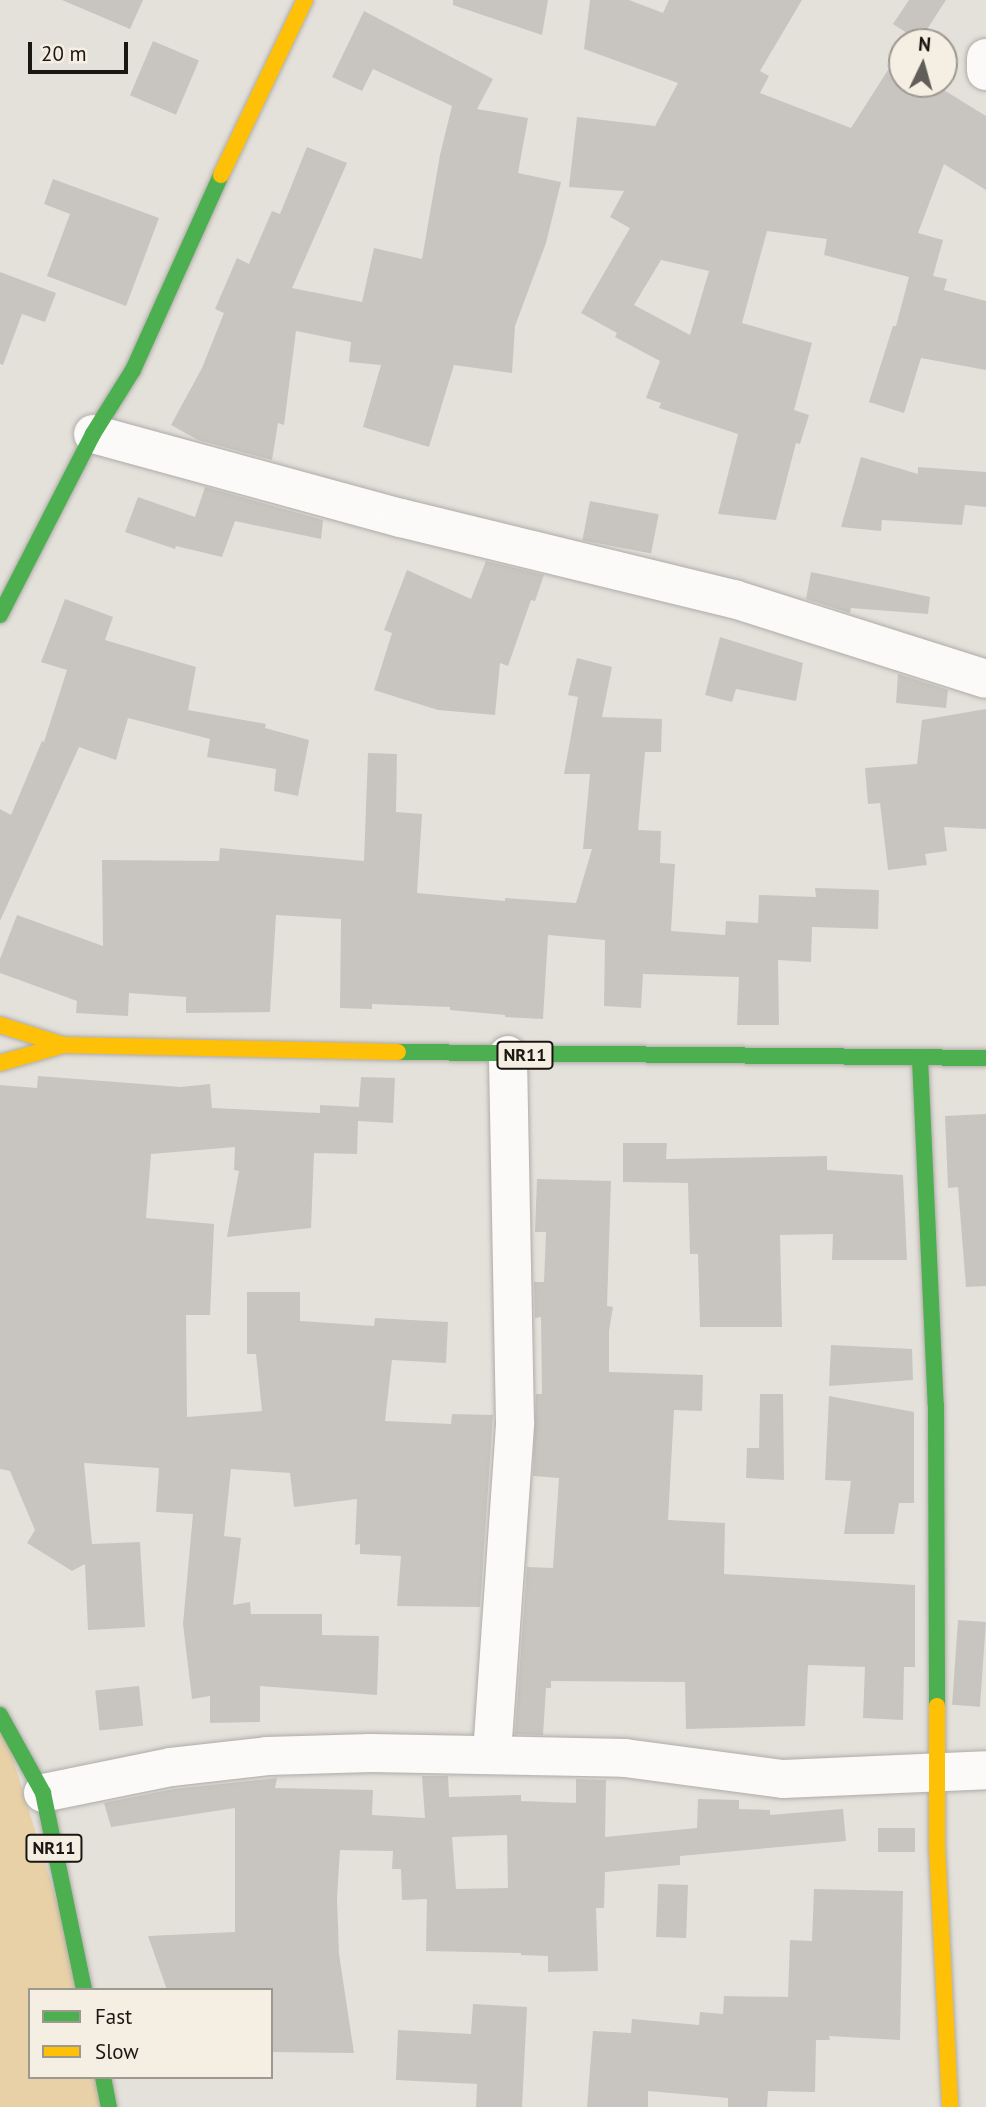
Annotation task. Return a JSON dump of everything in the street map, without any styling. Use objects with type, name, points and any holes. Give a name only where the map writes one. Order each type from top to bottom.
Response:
[{"type":"main road","points":[[0,615],[93,434],[133,370],[204,210],[305,0]]},
{"type":"main road","name":"NR11","points":[[0,1025],[64,1045],[508,1055],[986,1058]]},
{"type":"main road","name":"NR11","points":[[0,1063],[64,1045]]},
{"type":"main road","points":[[920,1059],[936,1405],[937,1846],[950,2107]]},
{"type":"main road","name":"NR11","points":[[0,1716],[43,1793],[84,1988]]},
{"type":"main road","points":[[103,2079],[109,2107]]},
{"type":"street","points":[[986,58],[986,71]]},
{"type":"street","points":[[93,434],[401,518],[734,599],[986,679]]},
{"type":"street","points":[[492,1754],[515,1423],[508,1055]]},
{"type":"street","points":[[43,1793],[171,1767],[267,1756],[492,1754],[625,1758],[783,1779],[986,1770]]},
{"type":"shaded area","points":[[0,1716],[83,1988],[28,1988],[28,2079],[103,2079],[109,2107],[0,2107]]},
{"type":"building","points":[[62,0],[143,0],[130,29]]},
{"type":"building","points":[[453,0],[548,0],[542,35],[453,5]]},
{"type":"building","points":[[590,0],[629,0],[663,13],[669,0],[802,0],[760,71],[769,76],[760,93],[851,128],[888,70],[888,98],[957,98],[986,116],[986,190],[944,164],[918,233],[943,240],[933,276],[947,279],[944,290],[986,301],[986,370],[921,358],[904,413],[869,402],[893,326],[896,326],[909,277],[824,255],[827,239],[767,231],[742,323],[812,343],[794,410],[809,415],[800,444],[796,443],[776,520],[718,514],[738,434],[659,408],[661,403],[646,398],[660,361],[615,337],[617,333],[581,313],[630,228],[610,217],[624,191],[569,187],[577,117],[655,126],[678,83],[584,49]],"holes":[[[661,260],[709,271],[690,335],[634,305]]]},
{"type":"building","points":[[909,0],[946,0],[928,28],[899,28],[893,24]]},
{"type":"building","points":[[364,11],[493,79],[477,109],[528,118],[518,173],[561,182],[546,243],[515,326],[512,373],[454,365],[429,447],[363,427],[381,365],[349,362],[351,342],[296,331],[284,425],[278,423],[272,460],[198,440],[171,425],[202,368],[224,313],[215,309],[237,258],[249,264],[272,211],[280,214],[307,147],[347,163],[292,288],[362,302],[374,248],[422,259],[440,155],[452,106],[373,69],[362,91],[332,77]]},
{"type":"building","points":[[153,41],[199,61],[176,115],[130,95]]},
{"type":"building","points":[[53,179],[159,218],[126,306],[47,276],[70,214],[44,204]]},
{"type":"building","points":[[0,272],[56,293],[45,322],[22,314],[3,365],[0,364]]},
{"type":"building","points":[[861,457],[918,474],[918,467],[986,472],[986,507],[965,505],[962,525],[882,520],[881,531],[841,527]]},
{"type":"building","points":[[205,487],[323,520],[321,539],[235,521],[222,557],[176,546],[175,549],[125,532],[138,497],[195,517]]},
{"type":"building","points":[[590,501],[659,514],[651,554],[582,540]]},
{"type":"building","points":[[486,561],[544,575],[535,601],[531,600],[508,666],[500,663],[495,715],[438,710],[374,690],[392,633],[384,630],[407,570],[471,599]]},
{"type":"building","points":[[811,572],[930,597],[928,614],[851,608],[850,613],[806,599]]},
{"type":"building","points":[[65,599],[113,617],[105,640],[196,667],[188,710],[266,724],[265,728],[309,740],[298,796],[274,791],[276,769],[207,757],[210,739],[128,718],[116,760],[79,747],[0,921],[0,809],[11,815],[42,741],[44,742],[67,670],[41,662]]},
{"type":"building","points":[[720,637],[803,663],[796,701],[736,689],[732,702],[705,695]]},
{"type":"building","points":[[577,658],[612,667],[602,717],[662,719],[661,752],[645,752],[638,830],[661,831],[660,863],[675,864],[671,931],[725,935],[726,921],[758,923],[759,895],[816,897],[815,888],[879,890],[878,929],[812,927],[811,962],[778,960],[779,1025],[737,1025],[739,977],[643,974],[641,1008],[604,1006],[605,940],[548,935],[543,1019],[450,1010],[450,1007],[372,1004],[372,1009],[340,1008],[341,919],[276,915],[270,1012],[186,1013],[186,997],[129,993],[128,1016],[76,1013],[77,1001],[0,973],[0,959],[17,915],[103,946],[102,860],[219,861],[220,848],[364,861],[368,753],[397,754],[396,812],[422,814],[417,893],[505,901],[505,898],[576,903],[592,849],[583,849],[590,774],[564,774],[578,697],[568,695]]},
{"type":"building","points":[[898,674],[948,690],[946,708],[896,703]]},
{"type":"building","points":[[986,709],[986,829],[944,827],[947,851],[925,854],[927,865],[888,870],[880,803],[868,804],[865,768],[917,764],[922,720]]},
{"type":"building","points":[[38,1076],[181,1087],[210,1084],[212,1108],[320,1113],[320,1105],[359,1107],[361,1077],[395,1078],[393,1123],[358,1121],[357,1154],[314,1153],[311,1228],[227,1237],[239,1171],[234,1170],[235,1147],[151,1154],[146,1218],[214,1224],[210,1315],[186,1315],[187,1417],[262,1411],[256,1354],[247,1354],[247,1292],[300,1292],[300,1321],[374,1326],[375,1318],[448,1322],[446,1363],[392,1360],[385,1421],[451,1424],[452,1414],[493,1415],[480,1607],[397,1606],[401,1556],[360,1554],[360,1544],[355,1545],[357,1499],[294,1507],[290,1473],[231,1469],[224,1536],[241,1538],[233,1605],[250,1602],[251,1614],[322,1614],[322,1635],[379,1636],[377,1695],[260,1686],[260,1722],[210,1723],[210,1696],[192,1699],[183,1624],[193,1514],[156,1512],[159,1468],[84,1463],[92,1544],[140,1542],[145,1627],[88,1630],[85,1564],[72,1571],[27,1543],[35,1530],[10,1471],[0,1469],[0,1085],[37,1088]]},
{"type":"building","points":[[986,1114],[986,1286],[966,1287],[958,1187],[948,1188],[945,1116]]},
{"type":"building","points":[[623,1143],[667,1143],[666,1159],[827,1156],[827,1170],[903,1175],[907,1260],[832,1260],[833,1234],[780,1235],[782,1327],[700,1327],[698,1254],[690,1254],[688,1183],[623,1182]]},
{"type":"building","points":[[537,1179],[611,1181],[607,1306],[613,1307],[609,1331],[609,1372],[703,1375],[702,1411],[674,1410],[668,1520],[725,1523],[724,1574],[915,1585],[915,1667],[904,1667],[903,1720],[863,1718],[865,1667],[808,1665],[805,1726],[686,1729],[685,1682],[551,1681],[551,1688],[546,1688],[543,1735],[515,1734],[527,1567],[553,1568],[559,1478],[533,1476],[536,1394],[542,1394],[541,1317],[535,1318],[534,1282],[544,1282],[546,1232],[535,1232]]},
{"type":"building","points":[[831,1345],[912,1349],[913,1380],[829,1386]]},
{"type":"building","points":[[760,1394],[783,1394],[784,1480],[746,1478],[747,1448],[759,1448]]},
{"type":"building","points":[[829,1396],[914,1412],[914,1503],[899,1503],[894,1534],[844,1534],[851,1481],[825,1480]]},
{"type":"building","points":[[958,1620],[986,1622],[980,1707],[952,1705]]},
{"type":"building","points":[[139,1686],[143,1726],[99,1730],[95,1691]]},
{"type":"building","points":[[422,1776],[448,1776],[449,1797],[521,1795],[521,1801],[576,1803],[576,1779],[606,1780],[605,1837],[697,1828],[698,1799],[739,1800],[739,1809],[770,1810],[770,1815],[843,1809],[846,1841],[680,1856],[680,1865],[605,1872],[604,1908],[596,1908],[598,1971],[548,1972],[548,1956],[426,1951],[427,1899],[402,1900],[401,1869],[392,1869],[393,1851],[340,1850],[337,1898],[339,1954],[354,2053],[273,2052],[273,1988],[166,1988],[148,1936],[235,1932],[235,1808],[111,1827],[104,1803],[174,1789],[277,1778],[275,1788],[373,1790],[372,1815],[425,1818]],"holes":[[[507,1835],[508,1888],[456,1889],[452,1837]]]},
{"type":"building","points":[[878,1828],[915,1828],[915,1852],[878,1852]]},
{"type":"building","points":[[658,1884],[688,1885],[686,1938],[656,1937]]},
{"type":"building","points":[[814,1889],[903,1891],[900,2040],[829,2036],[830,2040],[816,2040],[815,2092],[768,2091],[767,2107],[728,2107],[728,2098],[648,2091],[648,2107],[587,2107],[593,2031],[631,2033],[632,2019],[699,2025],[700,2012],[723,2014],[724,1996],[788,1997],[790,1940],[812,1941]]},
{"type":"building","points":[[473,2004],[527,2007],[522,2107],[476,2107],[477,2084],[396,2080],[398,2030],[471,2034]]},
{"type":"traffic: fast","points":[[0,615],[93,434],[133,370],[221,175]]},
{"type":"traffic: fast","points":[[398,1052],[986,1058]]},
{"type":"traffic: fast","points":[[920,1059],[936,1405],[937,1706]]},
{"type":"traffic: fast","points":[[0,1715],[43,1793],[84,1988]]},
{"type":"traffic: fast","points":[[103,2079],[109,2107]]},
{"type":"traffic: slow","points":[[221,175],[305,0]]},
{"type":"traffic: slow","points":[[0,1025],[64,1045],[398,1052]]},
{"type":"traffic: slow","points":[[0,1063],[64,1045]]},
{"type":"traffic: slow","points":[[937,1706],[937,1847],[950,2107]]}]
